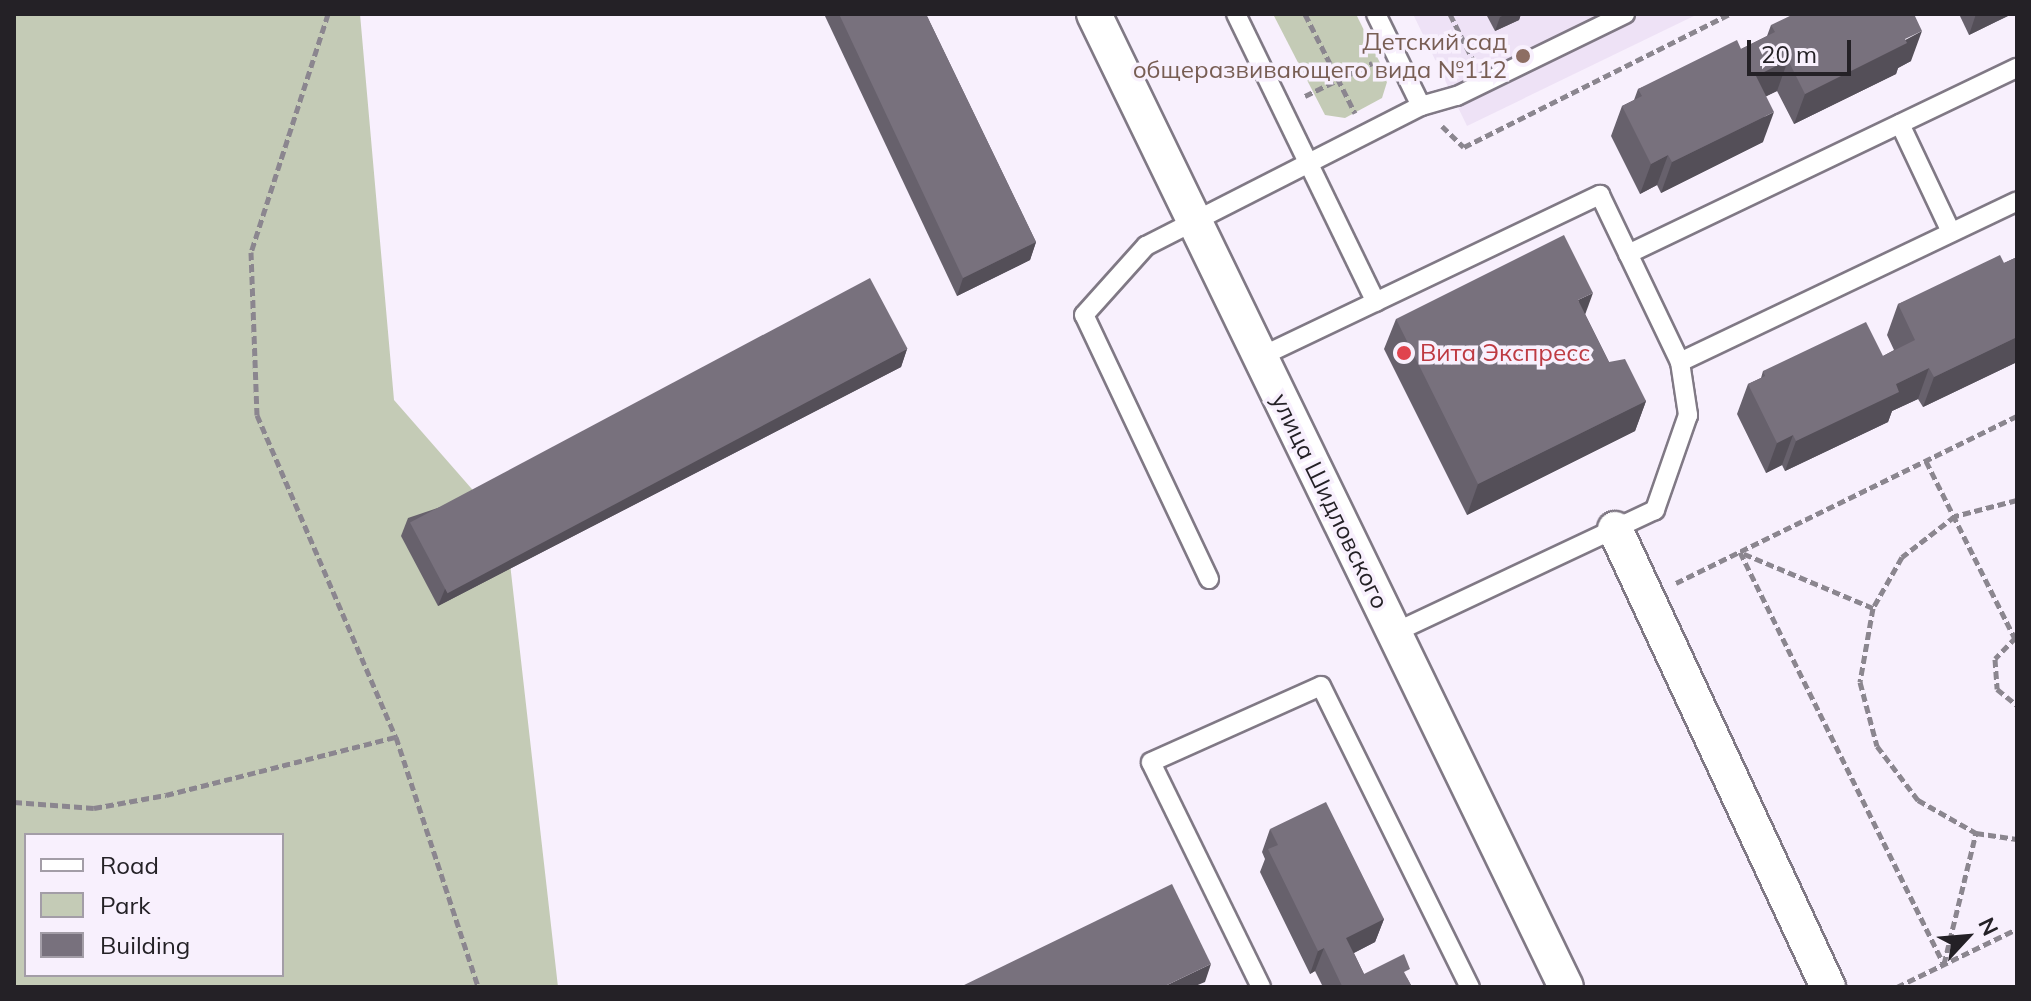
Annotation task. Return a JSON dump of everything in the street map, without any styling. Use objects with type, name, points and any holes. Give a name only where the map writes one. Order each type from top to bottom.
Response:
[{"type":"street","name":"улица Шидловского","points":[[1094,14],[1566,987]]},
{"type":"street","points":[[1615,529],[1828,987]]},
{"type":"lane","points":[[1236,14],[1376,302]]},
{"type":"lane","points":[[1376,14],[1421,106]]},
{"type":"lane","points":[[1209,579],[1084,315],[1146,246],[1421,106],[1457,96],[1625,14]]},
{"type":"lane","points":[[1628,254],[2017,68]]},
{"type":"lane","points":[[1900,124],[1951,232]]},
{"type":"lane","points":[[1260,357],[1600,195],[1680,362],[1688,415],[1655,510],[1394,633]]},
{"type":"lane","points":[[1680,362],[2017,201]]},
{"type":"lane","points":[[1261,987],[1151,762],[1321,686],[1470,987]]},
{"type":"path","points":[[328,14],[251,252],[257,415],[396,737],[478,987]]},
{"type":"path","points":[[1305,14],[1366,134]]},
{"type":"path","points":[[1450,14],[1484,83]]},
{"type":"path","points":[[1421,106],[1464,147],[1730,14]]},
{"type":"path","points":[[1282,108],[1394,52]]},
{"type":"path","points":[[1647,597],[2017,416]]},
{"type":"path","points":[[1926,461],[2016,637],[1995,659],[1997,689],[2017,705]]},
{"type":"path","points":[[2017,500],[1955,516],[1902,557],[1873,608],[1860,682],[1877,746],[1918,800],[1976,833],[2017,839]]},
{"type":"path","points":[[1740,552],[1873,608]]},
{"type":"path","points":[[1740,552],[1944,964]]},
{"type":"path","points":[[14,802],[94,808],[166,795],[396,737]]},
{"type":"path","points":[[1944,964],[1976,833]]},
{"type":"path","points":[[1897,987],[2017,929]]},
{"type":"shaded area","name":"Детский сад общеразвивающего вида №112","points":[[1413,14],[1698,14],[1467,126]]},
{"type":"green space","points":[[14,14],[360,14],[394,400],[506,528],[558,987],[14,987]]},
{"type":"green space","points":[[1273,14],[1356,14],[1385,73],[1387,82],[1382,98],[1345,118],[1325,115]]},
{"type":"building","points":[[839,14],[926,14],[1036,242],[963,278]]},
{"type":"building","points":[[1794,14],[1914,14],[1922,31],[1905,39],[1907,43],[1805,94],[1788,60],[1756,76],[1774,112],[1672,162],[1668,155],[1651,164],[1622,106],[1642,96],[1638,89],[1737,40],[1741,49],[1775,32],[1771,25]]},
{"type":"building","points":[[1564,235],[1593,293],[1578,300],[1609,362],[1625,359],[1646,401],[1478,484],[1396,319]]},
{"type":"building","points":[[2000,255],[2004,263],[2017,257],[2017,337],[1934,377],[1929,368],[1896,384],[1899,392],[1796,441],[1793,435],[1777,443],[1748,384],[1765,376],[1763,371],[1866,322],[1883,356],[1915,340],[1898,304]]},
{"type":"building","points":[[870,278],[908,349],[448,593],[410,523]]},
{"type":"building","points":[[1326,802],[1384,919],[1346,938],[1364,974],[1404,954],[1410,969],[1404,972],[1412,987],[1341,987],[1324,948],[1318,951],[1268,849],[1278,845],[1270,829]]},
{"type":"building","points":[[1172,884],[1211,964],[1163,987],[960,987]]},
{"type":"place","name":"Детский сад общеразвивающего вида №112","points":[[1523,56]]},
{"type":"place","name":"Вита Экспресс","points":[[1404,353]]}]
